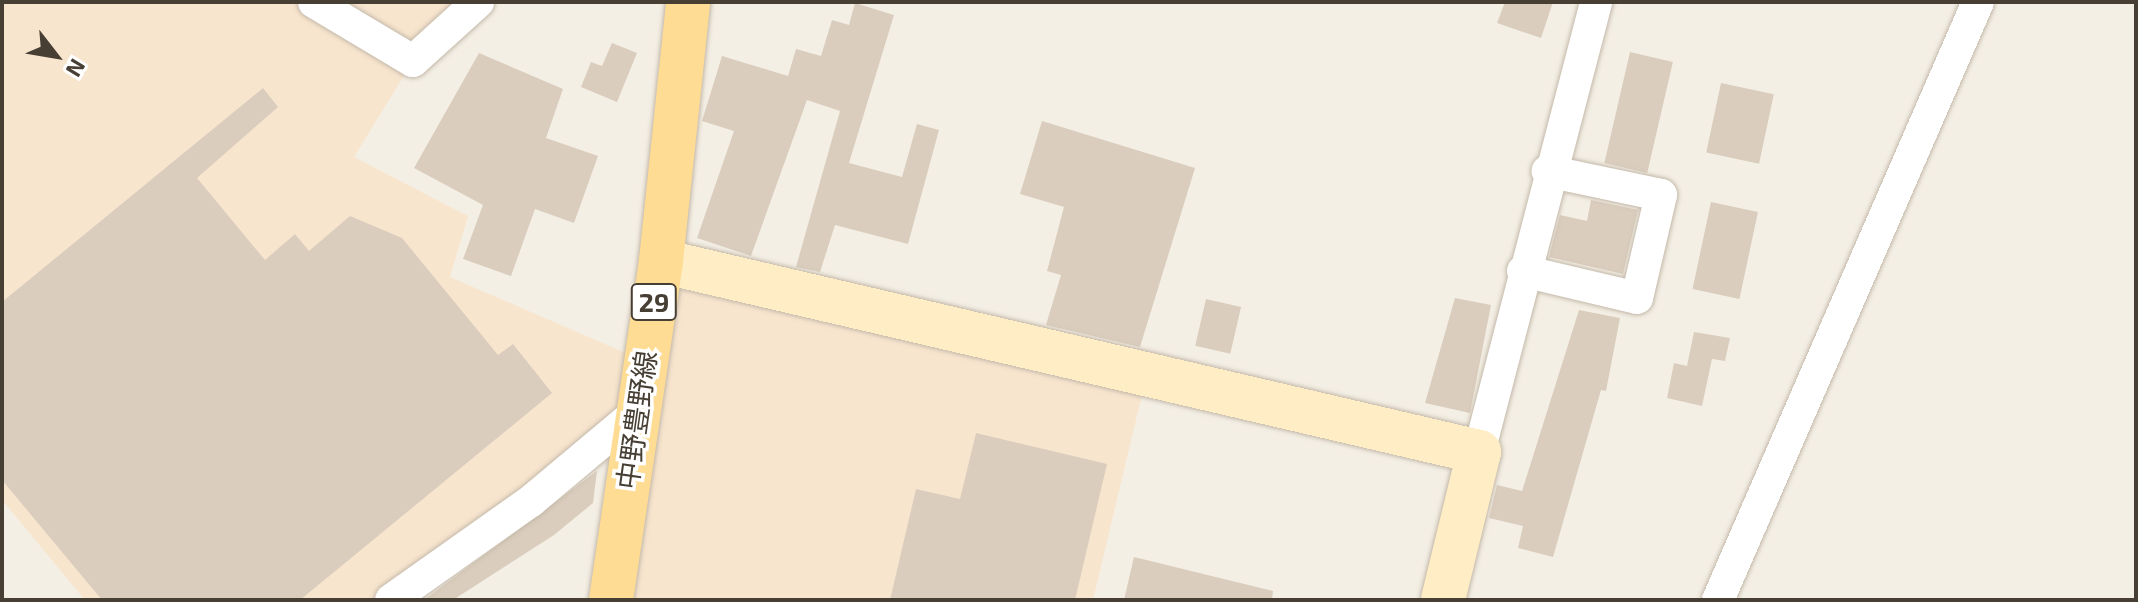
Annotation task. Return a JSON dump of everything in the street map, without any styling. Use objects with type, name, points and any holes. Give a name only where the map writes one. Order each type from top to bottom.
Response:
[{"type":"main road","name":"中野豊野線","points":[[611,600],[636,413],[661,261],[682,4]]},
{"type":"street","points":[[314,2],[413,61],[478,2]]},
{"type":"street","points":[[1443,600],[1547,171],[1596,2]]},
{"type":"street","points":[[1718,600],[1978,2]]},
{"type":"street","points":[[1523,271],[1637,298],[1661,195],[1547,171]]},
{"type":"street","points":[[661,261],[1479,452]]},
{"type":"street","points":[[391,600],[531,501],[636,413]]},
{"type":"shaded area","points":[[2,2],[478,2],[413,61],[354,157],[468,216],[450,277],[644,361],[661,261],[1147,374],[1093,600],[611,600],[636,414],[391,600],[85,600],[2,500]]},
{"type":"building","points":[[1505,2],[1553,2],[1541,38],[1497,23]]},
{"type":"building","points":[[855,3],[894,15],[849,163],[902,177],[917,124],[939,130],[908,244],[835,225],[820,272],[796,267],[840,111],[807,100],[751,256],[697,238],[734,131],[702,121],[722,56],[788,76],[796,49],[821,56],[832,20],[849,25]]},
{"type":"building","points":[[612,43],[637,53],[617,102],[581,87],[591,62],[602,66]]},
{"type":"building","points":[[1630,52],[1673,62],[1647,173],[1604,163]]},
{"type":"building","points":[[479,53],[563,89],[546,138],[598,156],[574,223],[535,209],[511,276],[463,259],[483,205],[414,168]]},
{"type":"building","points":[[1721,83],[1774,94],[1759,164],[1706,152]]},
{"type":"building","points":[[263,88],[278,107],[197,178],[265,260],[295,234],[309,251],[350,216],[402,238],[498,355],[513,344],[552,393],[300,600],[102,600],[2,480],[2,302]]},
{"type":"building","points":[[1042,121],[1195,168],[1140,347],[1046,325],[1061,275],[1047,271],[1064,207],[1020,194]]},
{"type":"building","points":[[1591,200],[1638,210],[1623,274],[1549,257],[1560,215],[1587,221]]},
{"type":"building","points":[[1711,202],[1758,212],[1739,299],[1692,289]]},
{"type":"building","points":[[1455,298],[1491,305],[1470,413],[1425,403]]},
{"type":"building","points":[[1206,299],[1241,307],[1230,354],[1195,346]]},
{"type":"building","points":[[1579,310],[1620,318],[1606,391],[1601,390],[1553,557],[1518,548],[1523,526],[1489,518],[1497,485],[1522,491]]},
{"type":"building","points":[[1694,332],[1730,338],[1725,361],[1712,359],[1702,406],[1667,398],[1674,363],[1687,366]]},
{"type":"building","points":[[976,433],[1107,464],[1075,600],[890,600],[916,489],[960,499]]},
{"type":"building","points":[[597,471],[593,503],[554,535],[453,600],[424,600]]},
{"type":"building","points":[[1134,557],[1273,591],[1272,600],[1124,600]]}]
